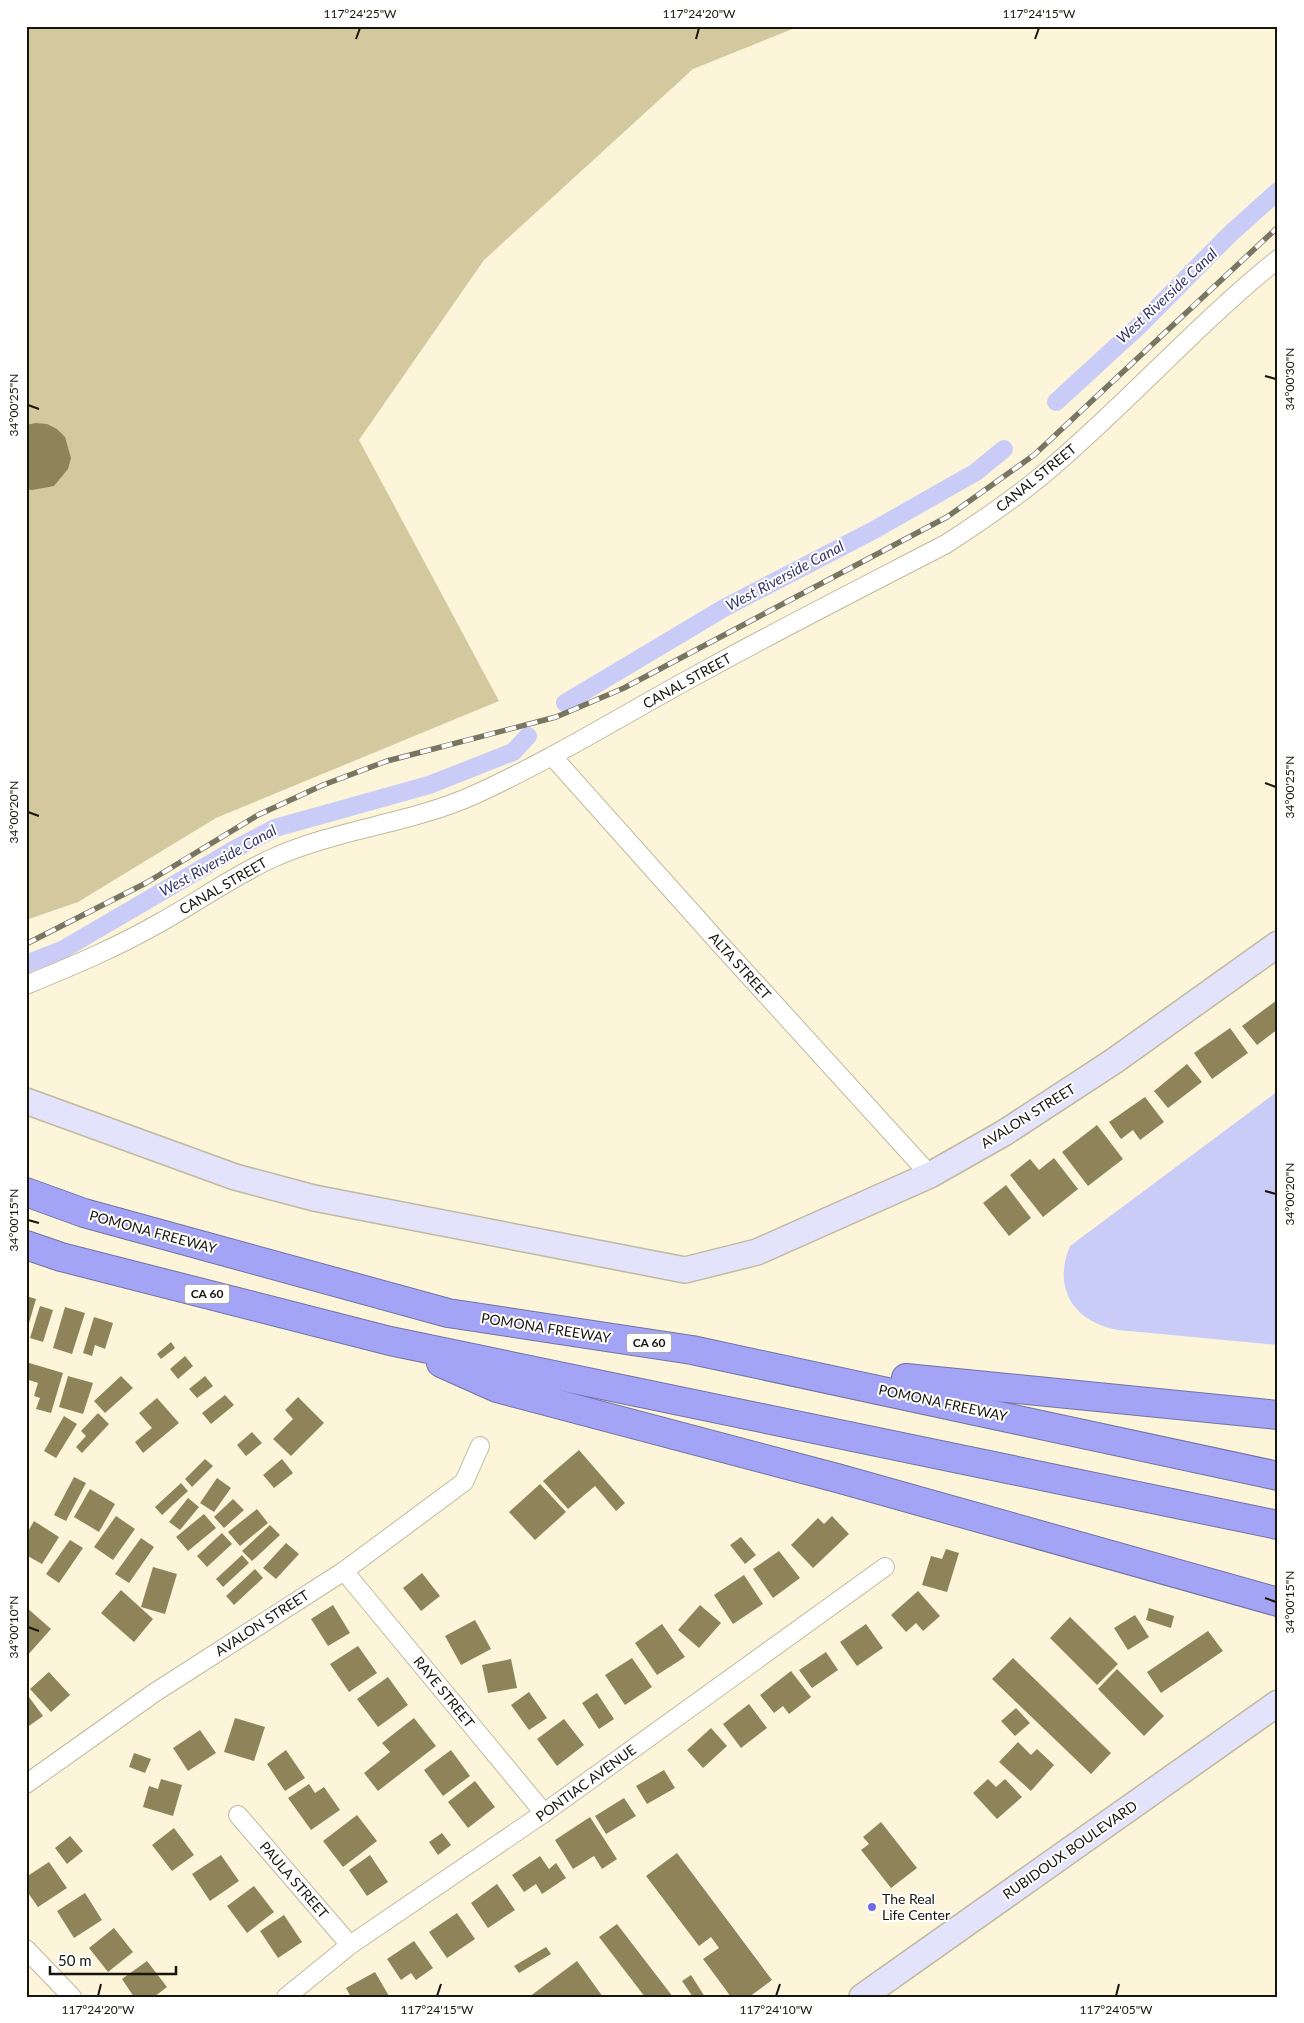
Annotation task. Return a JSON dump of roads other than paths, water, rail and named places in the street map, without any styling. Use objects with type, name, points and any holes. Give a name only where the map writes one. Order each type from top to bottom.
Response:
[{"type":"highway","name":"POMONA FREEWAY","points":[[26,1192],[84,1213],[448,1313],[692,1350],[1278,1476]]},
{"type":"highway","name":"CA 60","points":[[26,1245],[61,1257],[390,1341],[1278,1525]]},
{"type":"highway","points":[[390,1341],[497,1388],[837,1478],[1278,1602]]},
{"type":"highway","points":[[692,1350],[948,1384],[1278,1415]]},
{"type":"street","name":"CANAL STREET","points":[[26,986],[111,948],[161,922],[244,872],[276,856],[305,846],[425,814],[470,796],[552,756],[704,671],[946,544],[981,522],[1036,480],[1076,446],[1176,350],[1276,265]]},
{"type":"street","name":"ALTA STREET","points":[[552,756],[930,1175]]},
{"type":"street","name":"AVALON STREET","points":[[26,1101],[235,1177],[314,1198],[685,1270],[757,1252],[930,1175],[1004,1133],[1114,1061],[1278,944]]},
{"type":"street","name":"AVALON STREET","points":[[26,1784],[154,1693],[344,1571],[464,1482],[480,1446]]},
{"type":"street","name":"PONTIAC AVENUE","points":[[286,1997],[350,1945],[544,1814],[885,1567]]},
{"type":"street","name":"RAYE STREET","points":[[344,1571],[544,1814]]},
{"type":"street","name":"RUBIDOUX BOULEVARD","points":[[862,1997],[1278,1703]]},
{"type":"street","name":"PAULA STREET","points":[[238,1815],[350,1945]]},
{"type":"street","points":[[26,1949],[62,1994]]},
{"type":"water","points":[[1278,1091],[1278,1345],[1118,1330],[1089,1320],[1071,1301],[1066,1289],[1064,1276],[1065,1262],[1070,1246]]},
{"type":"waterway","name":"West Riverside Canal","points":[[1056,402],[1142,323],[1229,235],[1278,191]]},
{"type":"waterway","name":"West Riverside Canal","points":[[565,703],[724,608],[874,530],[976,472],[1004,449]]},
{"type":"waterway","name":"West Riverside Canal","points":[[26,964],[62,950],[235,849],[275,828],[429,785],[513,752],[528,736]]},
{"type":"railway","points":[[26,944],[146,883],[258,815],[323,785],[387,761],[556,717],[624,688],[947,517],[1034,455],[1278,227]]},
{"type":"place","name":"The Real Life Center","points":[[872,1907]]}]
